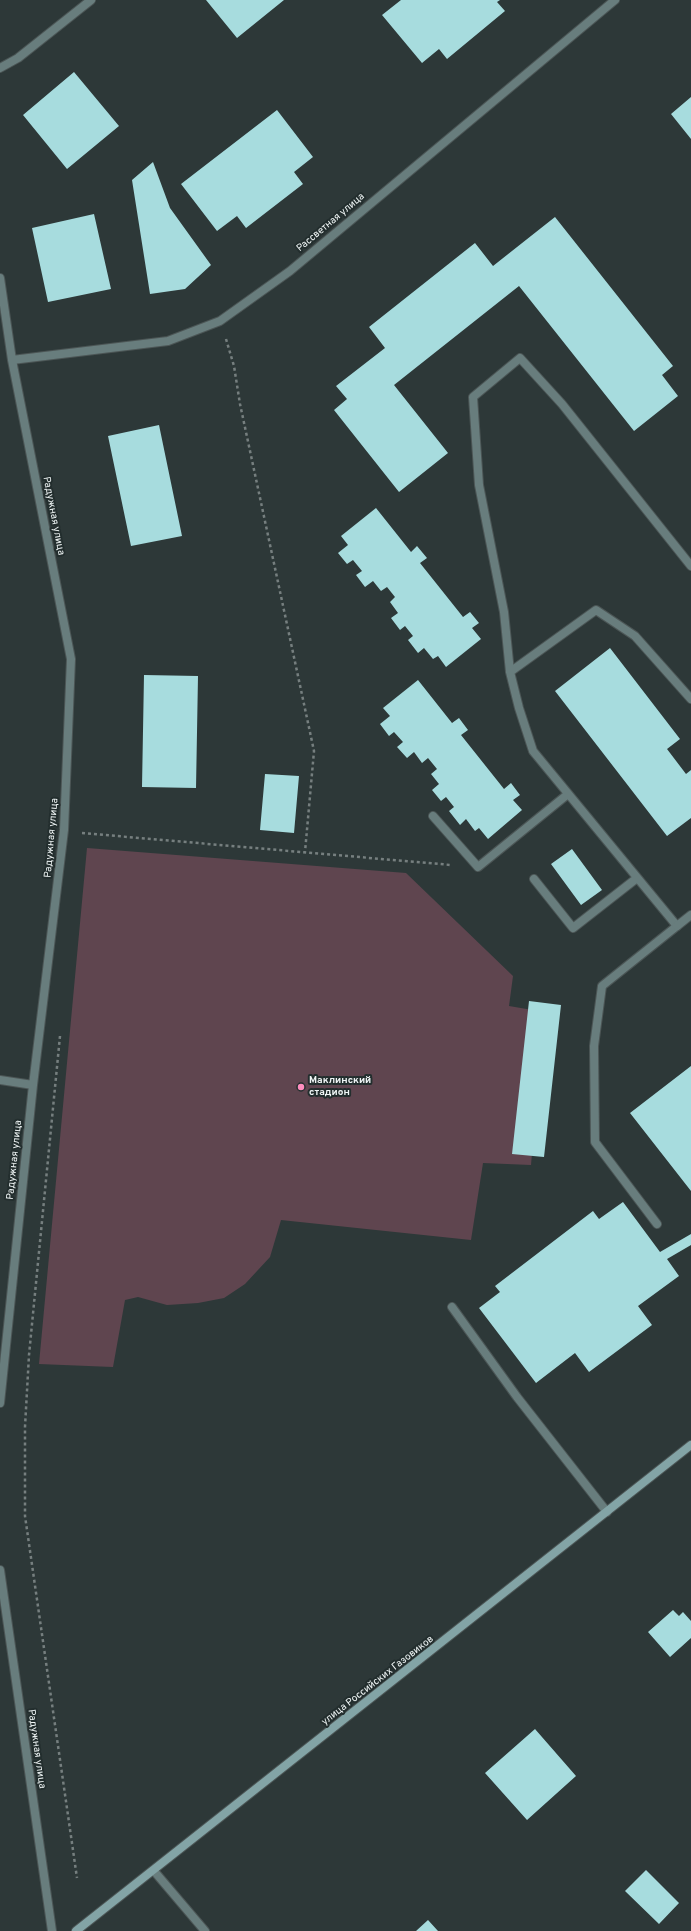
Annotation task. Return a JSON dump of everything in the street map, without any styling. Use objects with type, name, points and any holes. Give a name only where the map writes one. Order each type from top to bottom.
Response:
[{"type":"main road","name":"улица Российских Газовиков","points":[[76,1931],[154,1871],[691,1445]]},
{"type":"street","points":[[0,68],[18,58],[91,0]]},
{"type":"street","name":"Рассветная улица","points":[[12,360],[168,341],[220,321],[290,271],[615,0]]},
{"type":"street","name":"Радужная улица","points":[[0,278],[12,360],[71,659],[64,830],[33,1085],[0,1404]]},
{"type":"street","points":[[677,926],[533,751],[519,708],[510,672],[504,612],[479,485],[472,398],[520,358],[562,404],[691,566]]},
{"type":"street","points":[[510,672],[596,610],[635,636],[691,699]]},
{"type":"street","points":[[433,816],[478,867],[568,794]]},
{"type":"street","points":[[534,879],[573,928],[637,878]]},
{"type":"street","points":[[657,1224],[595,1142],[594,1046],[602,986],[691,915]]},
{"type":"street","points":[[0,1080],[33,1085]]},
{"type":"street","points":[[452,1307],[517,1397],[607,1512]]},
{"type":"street","name":"Радужная улица","points":[[0,1570],[52,1931]]},
{"type":"street","points":[[154,1871],[205,1931]]},
{"type":"path","points":[[220,321],[234,366],[240,404],[314,751],[305,852]]},
{"type":"path","points":[[76,832],[478,867]]},
{"type":"path","points":[[60,1028],[29,1355],[25,1427],[25,1516],[77,1878]]},
{"type":"shaded area","name":"Маклинский стадион","points":[[87,848],[406,873],[513,976],[509,1006],[544,1012],[531,1165],[483,1163],[471,1240],[281,1220],[270,1257],[245,1284],[224,1298],[198,1303],[167,1305],[138,1297],[125,1300],[113,1367],[39,1364]]},
{"type":"building","points":[[206,0],[284,0],[237,38]]},
{"type":"building","points":[[401,0],[500,0],[497,2],[505,11],[447,59],[439,49],[422,63],[382,15]]},
{"type":"building","points":[[74,72],[119,126],[67,169],[23,115]]},
{"type":"building","points":[[691,97],[691,139],[671,114]]},
{"type":"building","points":[[277,110],[313,157],[294,172],[303,184],[246,228],[237,216],[217,231],[181,184]]},
{"type":"building","points":[[153,162],[170,208],[211,265],[185,289],[150,294],[132,180]]},
{"type":"building","points":[[94,214],[111,289],[48,302],[32,228]]},
{"type":"building","points":[[555,217],[673,366],[662,375],[678,396],[634,431],[519,286],[394,385],[448,453],[399,492],[334,410],[347,399],[336,386],[385,348],[369,327],[475,243],[493,266]]},
{"type":"building","points":[[159,425],[182,536],[131,546],[108,436]]},
{"type":"building","points":[[376,508],[411,552],[417,546],[427,558],[420,563],[463,617],[470,612],[479,623],[472,628],[481,639],[446,667],[438,656],[433,659],[424,648],[418,653],[408,640],[413,636],[405,626],[400,630],[391,618],[398,613],[390,602],[395,597],[387,587],[381,591],[373,581],[365,587],[356,575],[362,571],[353,560],[347,564],[338,553],[348,545],[341,536]]},
{"type":"building","points":[[610,648],[680,739],[667,749],[686,774],[691,770],[691,818],[667,836],[555,691]]},
{"type":"building","points":[[144,675],[198,676],[196,788],[142,787]]},
{"type":"building","points":[[418,680],[452,723],[459,718],[468,730],[461,735],[504,789],[511,783],[520,795],[513,800],[522,810],[488,839],[479,828],[475,831],[466,819],[460,825],[449,811],[454,807],[446,797],[441,801],[432,790],[439,784],[431,774],[437,769],[428,758],[422,763],[414,752],[407,758],[397,747],[403,742],[394,732],[389,736],[380,724],[390,716],[383,708]]},
{"type":"building","points":[[265,774],[299,776],[294,833],[260,830]]},
{"type":"building","points":[[572,849],[602,890],[581,905],[551,864]]},
{"type":"building","points":[[529,1001],[561,1005],[544,1157],[512,1154]]},
{"type":"building","points":[[691,1066],[691,1191],[630,1113]]},
{"type":"building","points":[[623,1202],[660,1252],[691,1234],[691,1245],[667,1259],[679,1276],[638,1306],[652,1325],[589,1372],[575,1353],[536,1383],[479,1308],[500,1292],[495,1286],[593,1211],[599,1219]]},
{"type":"building","points":[[673,1610],[679,1616],[683,1612],[691,1621],[691,1638],[670,1657],[648,1632]]},
{"type":"building","points":[[535,1729],[576,1776],[527,1820],[485,1773]]},
{"type":"building","points":[[646,1870],[679,1903],[659,1924],[625,1891]]},
{"type":"building","points":[[428,1920],[438,1931],[416,1931]]},
{"type":"place","name":"Маклинский стадион","points":[[301,1087]]}]
